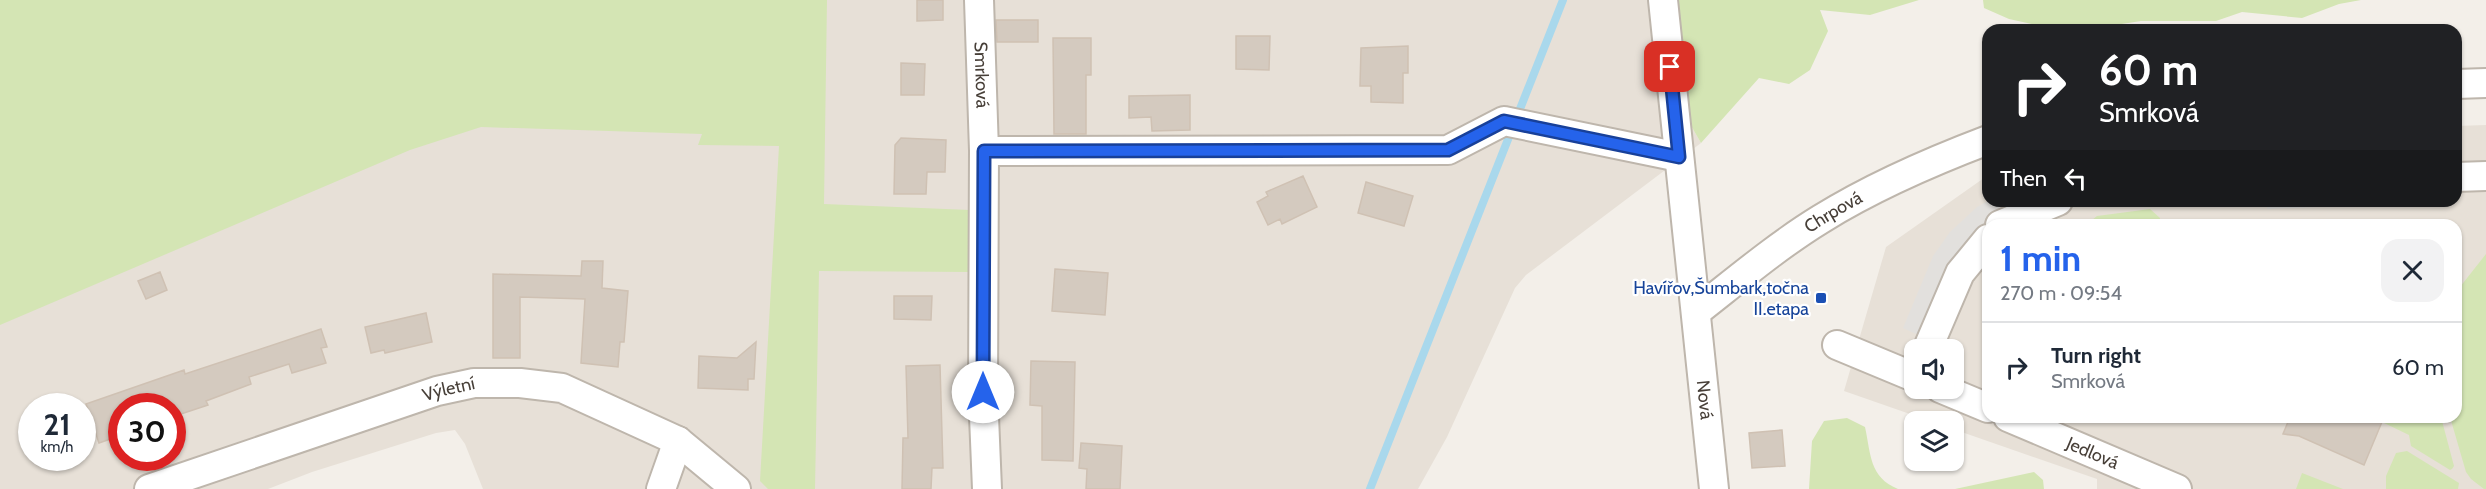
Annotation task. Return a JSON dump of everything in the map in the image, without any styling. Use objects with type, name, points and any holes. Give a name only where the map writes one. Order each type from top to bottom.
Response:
[{"type":"street","name":"Smrková","points":[[979,0],[984,151],[983,392],[987,489]]},
{"type":"street","name":"Nová","points":[[1663,0],[1714,489]]},
{"type":"street","points":[[2462,84],[2486,83]]},
{"type":"street","points":[[984,151],[1448,150],[1504,121],[1679,157]]},
{"type":"street","name":"Chrpová","points":[[1696,312],[1728,285],[1820,219],[1886,182],[1982,142]]},
{"type":"street","points":[[2462,177],[2486,176]]},
{"type":"street","points":[[2014,219],[2044,207]]},
{"type":"street","points":[[1932,339],[1960,273],[1982,246]]},
{"type":"street","points":[[1837,345],[1904,373]]},
{"type":"street","name":"Výletní","points":[[149,489],[437,391],[474,383],[520,383],[562,388],[678,441],[736,489]]},
{"type":"street","points":[[1964,398],[1982,406]]},
{"type":"street","name":"Jedlová","points":[[2022,423],[2177,489]]},
{"type":"street","points":[[661,489],[678,441]]},
{"type":"shaded area","points":[[0,0],[1675,0],[1690,124],[1701,143],[1526,275],[1515,288],[1447,437],[1418,489],[483,489],[465,444],[455,430],[436,433],[312,472],[268,489],[0,489]]},
{"type":"shaded area","points":[[2486,125],[2486,489],[2097,489],[2097,479],[1964,433],[1964,411],[1904,412],[1844,391],[1886,247],[1982,179],[1982,207],[2462,207],[2462,126]]},
{"type":"shaded area","points":[[1982,204],[1982,207],[2044,207],[2014,219],[1982,219],[1982,255],[1932,339],[1927,339],[1903,328],[1933,256],[1950,232]]},
{"type":"shaded area","points":[[2267,207],[2323,207],[2267,209]]},
{"type":"green space","points":[[0,0],[827,0],[824,204],[970,210],[971,272],[819,271],[815,489],[768,489],[760,481],[779,146],[698,145],[702,134],[481,127],[410,150],[0,325]]},
{"type":"green space","points":[[1675,0],[1919,0],[1870,15],[1820,10],[1828,31],[1810,70],[1789,84],[1759,78],[1701,143],[1690,124]]},
{"type":"green space","points":[[1983,0],[2361,0],[2339,4],[2302,18],[2242,12],[2216,21],[2141,21],[2122,24],[2032,24],[2009,19],[1984,8]]},
{"type":"green space","points":[[2150,209],[2160,218],[2093,219],[2097,216]]},
{"type":"green space","points":[[2486,254],[2486,489],[2471,479],[2466,472],[2452,423],[2462,423],[2462,284]]},
{"type":"green space","points":[[1847,418],[1865,427],[1870,455],[1876,471],[1881,478],[1898,489],[1809,489],[1812,441],[1824,421]]},
{"type":"green space","points":[[2384,423],[2443,423],[2454,466],[2452,469],[2450,470],[2411,446],[2409,435]]},
{"type":"green space","points":[[2407,451],[2459,483],[2458,489],[2386,489],[2386,476],[2396,453]]},
{"type":"green space","points":[[2034,472],[2043,480],[2044,489],[1955,489]]},
{"type":"green space","points":[[2302,473],[2343,489],[2296,489]]},
{"type":"building","points":[[917,0],[943,0],[943,20],[917,21]]},
{"type":"building","points":[[996,20],[1038,20],[1038,42],[997,42]]},
{"type":"building","points":[[1236,36],[1270,36],[1269,70],[1236,69]]},
{"type":"building","points":[[1053,38],[1091,38],[1091,75],[1086,75],[1086,134],[1054,134]]},
{"type":"building","points":[[1408,46],[1408,73],[1403,73],[1403,103],[1371,102],[1371,86],[1360,86],[1361,48]]},
{"type":"building","points":[[901,63],[925,64],[924,95],[901,95]]},
{"type":"building","points":[[1190,95],[1190,130],[1152,131],[1151,117],[1129,118],[1129,96]]},
{"type":"building","points":[[901,138],[946,140],[945,172],[927,172],[926,194],[894,194],[895,145]]},
{"type":"building","points":[[1303,176],[1317,207],[1282,224],[1280,219],[1268,225],[1257,202],[1268,196],[1266,192]]},
{"type":"building","points":[[1366,182],[1413,196],[1404,226],[1358,213]]},
{"type":"building","points":[[582,261],[603,261],[602,288],[628,291],[624,342],[620,342],[618,367],[581,363],[585,299],[520,297],[520,358],[493,358],[493,274],[581,276]]},
{"type":"building","points":[[1055,269],[1108,273],[1105,315],[1052,311]]},
{"type":"building","points":[[160,272],[167,290],[146,299],[138,281]]},
{"type":"building","points":[[894,296],[932,296],[931,320],[894,319]]},
{"type":"building","points":[[426,313],[432,342],[385,353],[384,350],[371,353],[365,327]]},
{"type":"building","points":[[321,329],[327,347],[321,348],[326,363],[292,373],[289,364],[249,377],[251,384],[206,401],[208,405],[186,412],[186,393],[118,393],[184,370],[185,374]]},
{"type":"building","points":[[756,342],[754,379],[748,379],[748,390],[698,388],[699,356],[737,358]]},
{"type":"building","points":[[1031,361],[1075,362],[1073,461],[1042,460],[1042,406],[1030,405]]},
{"type":"building","points":[[940,365],[943,468],[932,468],[931,489],[902,489],[903,438],[908,438],[906,366]]},
{"type":"building","points":[[108,396],[108,440],[99,443],[96,434],[96,401]]},
{"type":"building","points":[[2288,423],[2382,423],[2364,465],[2299,436],[2283,434]]},
{"type":"building","points":[[1782,430],[1785,466],[1752,468],[1749,433]]},
{"type":"building","points":[[1081,443],[1122,446],[1120,489],[1086,489],[1087,469],[1079,468]]},
{"type":"waterway","points":[[1370,489],[1563,0]]},
{"type":"place","name":"Havířov,Šumbark,točna II.etapa","points":[[1821,298]]},
{"type":"route","points":[[983,392],[984,151],[1448,150],[1504,121],[1679,157],[1670,67]]}]
